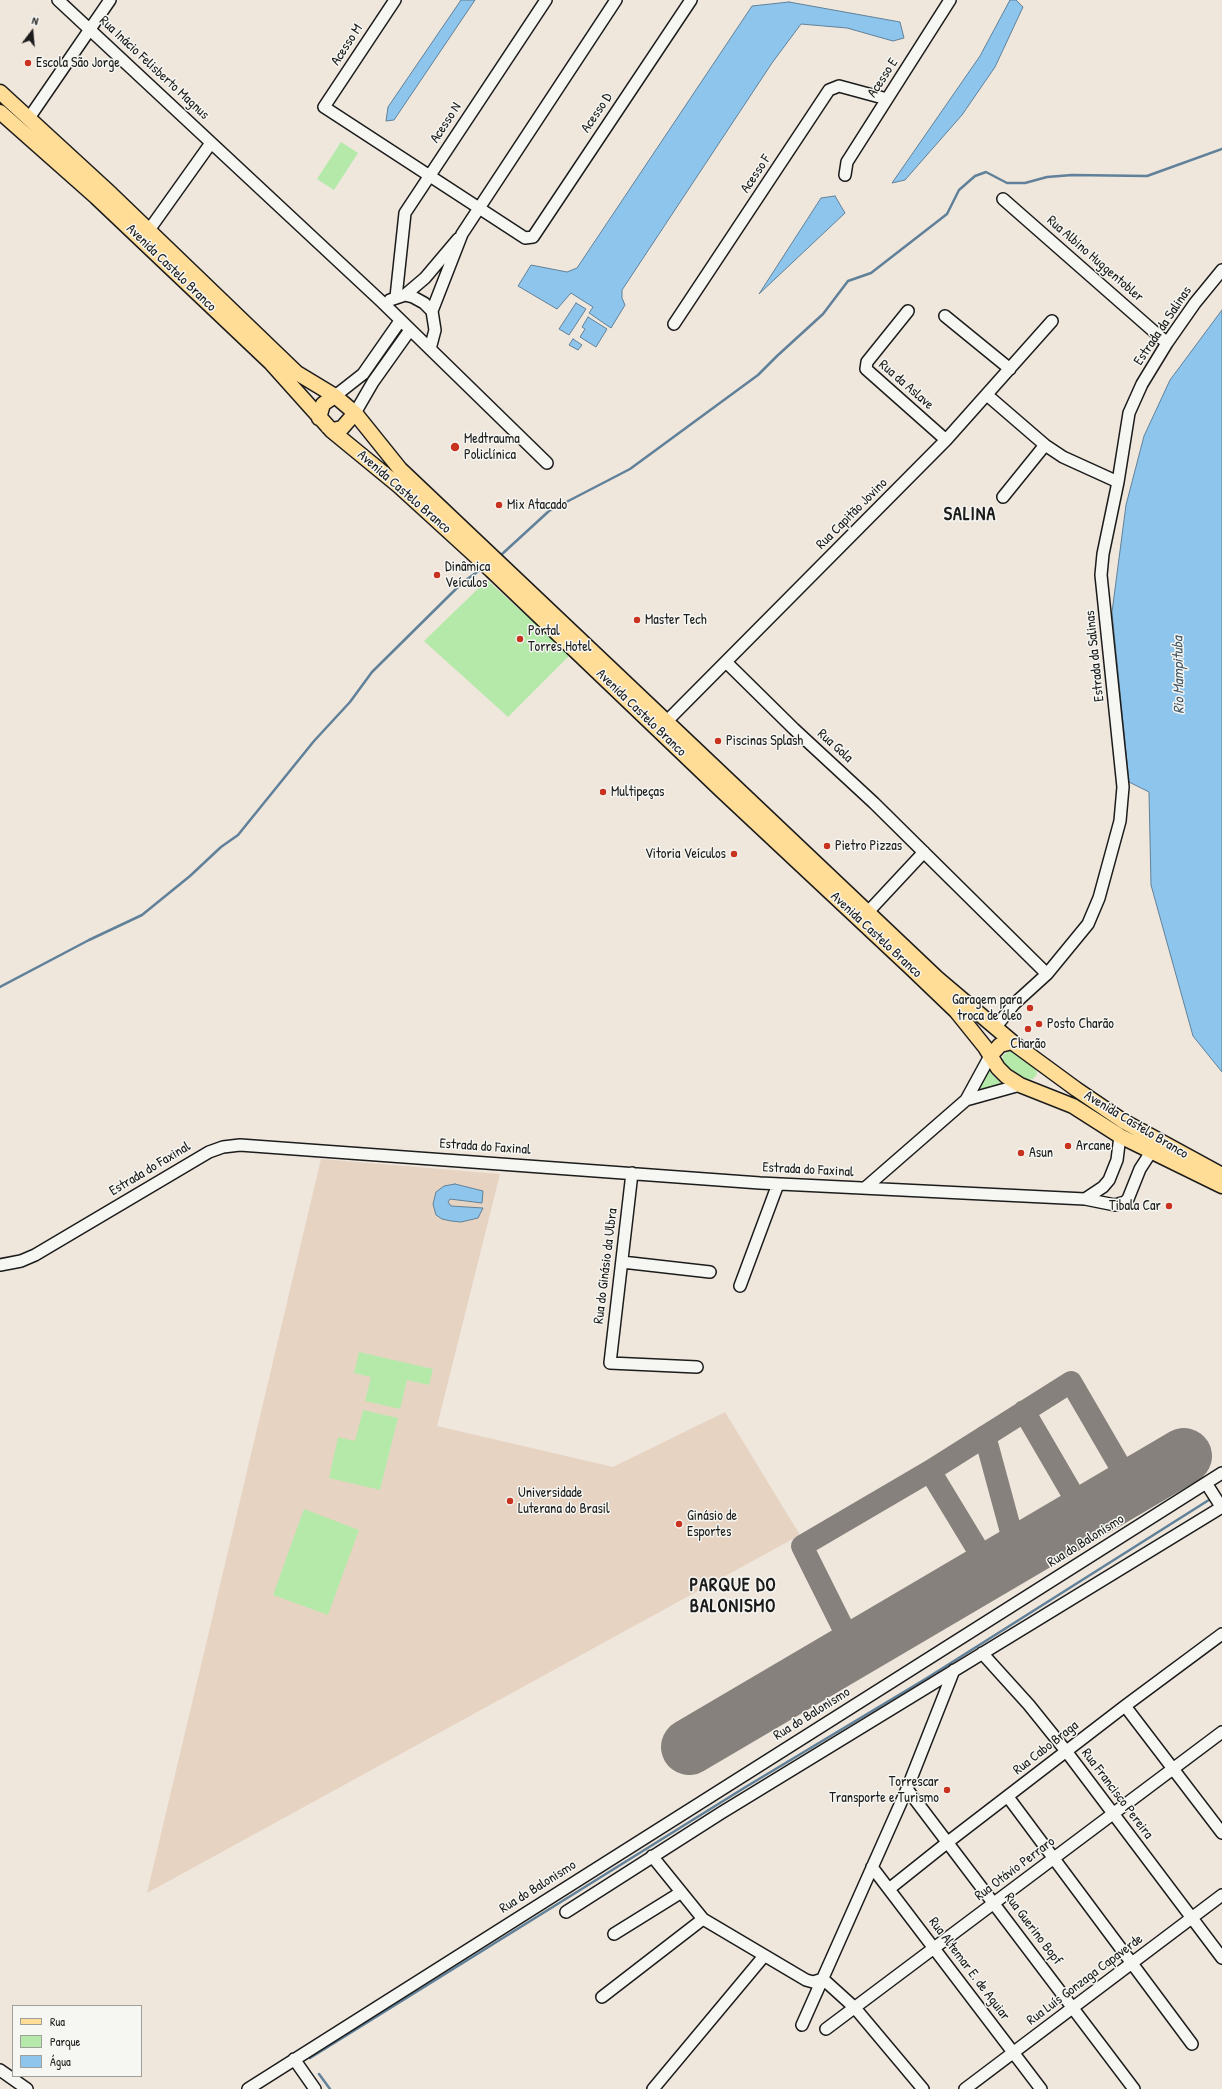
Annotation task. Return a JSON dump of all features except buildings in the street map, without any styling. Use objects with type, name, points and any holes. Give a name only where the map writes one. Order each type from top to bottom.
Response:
[{"type":"main road","name":"Avenida Castelo Branco","points":[[0,92],[149,230],[298,373],[335,396],[355,413],[400,469],[937,978],[1012,1042],[1123,1121],[1222,1175]]},
{"type":"main road","points":[[0,99],[24,114]]},
{"type":"main road","name":"Avenida Castelo Branco","points":[[0,112],[96,197],[271,363],[324,422],[399,486],[491,570],[721,790],[956,1011],[1006,1076],[1024,1087],[1074,1106],[1120,1136],[1222,1186]]},
{"type":"main road","points":[[335,396],[322,404],[324,422],[332,430],[342,428],[355,413]]},
{"type":"main road","points":[[988,1052],[995,1028]]},
{"type":"main road","points":[[988,1052],[1000,1045],[1012,1042]]},
{"type":"main road","points":[[1024,1087],[1037,1087],[1043,1083],[1047,1075],[1046,1067]]},
{"type":"street","name":"Rua Inácio Felisberto Magnus","points":[[58,0],[383,303],[547,463]]},
{"type":"street","points":[[24,114],[91,30],[110,0]]},
{"type":"street","name":"Acesso M","points":[[395,0],[324,107],[429,177]]},
{"type":"street","name":"Acesso N","points":[[401,296],[400,273],[405,213],[546,0]]},
{"type":"street","points":[[383,303],[401,296],[425,278],[462,234],[616,0]]},
{"type":"street","name":"Acesso D","points":[[478,209],[525,238],[533,237],[691,0]]},
{"type":"street","name":"Acesso E","points":[[845,175],[847,162],[950,0]]},
{"type":"street","name":"Acesso F","points":[[674,324],[829,90],[839,86],[887,100]]},
{"type":"street","points":[[149,230],[211,142]]},
{"type":"street","points":[[429,177],[478,209]]},
{"type":"street","name":"Rua Albino Huggentobler","points":[[1003,199],[1167,343]]},
{"type":"street","points":[[432,311],[462,234]]},
{"type":"street","name":"Estrada da Salinas","points":[[995,1028],[1014,1004],[1047,974],[1088,924],[1095,910],[1120,821],[1123,787],[1101,575],[1103,554],[1118,482],[1129,414],[1142,384],[1167,343],[1195,303],[1222,270]]},
{"type":"street","points":[[401,296],[414,297],[424,303],[432,311],[436,330],[430,349]]},
{"type":"street","name":"Rua da Aslave","points":[[908,311],[867,362],[866,369],[946,440]]},
{"type":"street","points":[[945,316],[1010,369]]},
{"type":"street","points":[[335,396],[363,374],[400,321]]},
{"type":"street","name":"Rua Capitão Jovino","points":[[667,721],[946,440],[987,396],[1052,321]]},
{"type":"street","points":[[355,413],[373,382],[410,330]]},
{"type":"street","points":[[363,374],[373,382]]},
{"type":"street","points":[[987,396],[1045,445],[1063,457],[1118,482]]},
{"type":"street","points":[[1003,497],[1045,445]]},
{"type":"street","name":"Rua Gola","points":[[726,662],[924,852],[1047,974]]},
{"type":"street","points":[[868,912],[924,852]]},
{"type":"street","points":[[966,1100],[988,1052]]},
{"type":"street","points":[[966,1100],[1024,1087]]},
{"type":"street","name":"Estrada do Faxinal","points":[[0,1265],[21,1261],[35,1255],[209,1152],[223,1147],[240,1145],[778,1184],[865,1188],[966,1100]]},
{"type":"street","points":[[1085,1199],[1103,1187],[1109,1180],[1117,1160],[1120,1136]]},
{"type":"street","points":[[865,1188],[1085,1199],[1115,1205],[1125,1202],[1140,1169],[1151,1152]]},
{"type":"street","name":"Rua do Ginásio da Ulbra","points":[[632,1173],[610,1363],[697,1367]]},
{"type":"street","points":[[740,1286],[778,1184]]},
{"type":"street","points":[[622,1262],[710,1272]]},
{"type":"street","name":"Rua do Balonismo","points":[[248,2089],[419,1980],[1208,1486],[1222,1473]]},
{"type":"street","points":[[566,1912],[652,1856],[1221,1506],[1208,1486]]},
{"type":"street","name":"Rua Cabo Braga","points":[[890,1889],[1066,1751],[1222,1634]]},
{"type":"street","name":"Rua Francisco Pereira","points":[[982,1653],[1029,1705],[1066,1751],[1222,1958]]},
{"type":"street","points":[[802,2025],[907,1789],[954,1670]]},
{"type":"street","points":[[1125,1706],[1222,1833]]},
{"type":"street","name":"Rua Otávio Perraro","points":[[826,2029],[934,1947],[1055,1859],[1222,1732]]},
{"type":"street","name":"Rua Guerino Bopf","points":[[907,1789],[1134,2089]]},
{"type":"street","points":[[1008,1797],[1192,2044]]},
{"type":"street","points":[[652,1856],[680,1893],[703,1919],[806,1980],[813,1982],[822,1979]]},
{"type":"street","name":"Rua Altemar E. de Aguiar","points":[[872,1867],[1041,2089]]},
{"type":"street","points":[[614,1934],[680,1893]]},
{"type":"street","name":"Rua Luís Gonzaga Capaverde","points":[[965,2089],[1222,1895]]},
{"type":"street","points":[[602,1997],[703,1919]]},
{"type":"street","points":[[653,2089],[764,1956]]},
{"type":"street","points":[[822,1979],[855,2008],[924,2089]]},
{"type":"street","points":[[294,2059],[315,2089]]},
{"type":"street","points":[[0,2070],[26,2089]]},
{"type":"shaded area","name":"Universidade Luterana do Brasil","points":[[321,1159],[500,1174],[437,1426],[613,1467],[725,1412],[800,1535],[147,1893]]},
{"type":"green space","points":[[341,142],[358,153],[334,190],[317,179]]},
{"type":"green space","points":[[487,580],[570,655],[508,717],[424,641]]},
{"type":"green space","points":[[1010,1051],[1016,1052],[1035,1067],[1037,1074],[1033,1079],[1026,1080],[1003,1063],[1003,1055]]},
{"type":"green space","points":[[987,1069],[1003,1085],[977,1089]]},
{"type":"green space","points":[[359,1352],[433,1369],[429,1385],[407,1380],[400,1409],[365,1401],[371,1377],[354,1373]]},
{"type":"green space","points":[[363,1410],[398,1418],[380,1490],[329,1478],[338,1437],[355,1441]]},
{"type":"green space","points":[[304,1509],[359,1530],[328,1615],[273,1595]]},
{"type":"water","points":[[461,0],[475,0],[394,120],[386,121],[388,107]]},
{"type":"water","points":[[1010,0],[1016,0],[1023,7],[995,67],[962,115],[905,180],[892,183],[980,56]]},
{"type":"water","points":[[789,2],[900,22],[904,38],[893,41],[847,28],[801,24],[772,63],[622,290],[622,298],[625,305],[611,328],[589,313],[593,307],[571,293],[557,309],[518,286],[531,265],[567,272],[577,268],[752,6]]},
{"type":"water","points":[[835,196],[845,213],[759,294],[821,198]]},
{"type":"water","points":[[576,303],[586,309],[569,335],[559,329]]},
{"type":"water","name":"Rio Mampituba","points":[[1222,310],[1222,1072],[1193,1036],[1151,885],[1149,792],[1129,782],[1112,612],[1126,505],[1144,436],[1170,380]]},
{"type":"water","points":[[588,317],[607,329],[596,347],[580,337],[585,329],[582,327]]},
{"type":"water","points":[[573,339],[582,345],[578,350],[569,345]]},
{"type":"water","points":[[455,1184],[483,1191],[482,1203],[450,1199],[448,1202],[451,1206],[483,1208],[478,1218],[461,1222],[442,1219],[436,1215],[433,1204],[436,1192],[444,1186]]},
{"type":"waterway","points":[[501,555],[549,511],[630,469],[758,375],[823,314],[848,281],[871,273],[947,214],[959,190],[975,176],[986,172],[1007,183],[1025,183],[1047,177],[1072,175],[1147,176],[1222,149]]},
{"type":"waterway","points":[[0,987],[89,940],[142,915],[190,876],[221,847],[238,835],[314,741],[350,702],[372,672],[463,582],[480,570]]},
{"type":"waterway","points":[[310,2058],[744,1788],[927,1678],[1212,1498]]},
{"type":"waterway","points":[[319,2074],[330,2089]]},
{"type":"taxiway","points":[[854,1650],[802,1546],[930,1471],[1071,1382],[1132,1487]]},
{"type":"taxiway","points":[[1024,1411],[1084,1514]]},
{"type":"taxiway","points":[[985,1436],[1017,1554]]},
{"type":"taxiway","points":[[930,1471],[990,1570]]},
{"type":"runway","points":[[689,1747],[1184,1456]]},
{"type":"place","name":"Escola São Jorge","points":[[28,63]]},
{"type":"place","name":"Medtrauma Policlínica","points":[[455,447]]},
{"type":"place","name":"Mix Atacado","points":[[499,505]]},
{"type":"place","name":"Dinâmica Veículos","points":[[437,575]]},
{"type":"place","name":"Master Tech","points":[[637,620]]},
{"type":"place","name":"Portal Torres Hotel","points":[[520,639]]},
{"type":"place","name":"Piscinas Splash","points":[[718,741]]},
{"type":"place","name":"Multipeças","points":[[603,792]]},
{"type":"place","name":"Pietro Pizzas","points":[[827,846]]},
{"type":"place","name":"Vitoria Veículos","points":[[734,854]]},
{"type":"place","name":"Garagem para troca de óleo","points":[[1030,1008]]},
{"type":"place","name":"Posto Charão","points":[[1039,1024]]},
{"type":"place","name":"Charão","points":[[1028,1029]]},
{"type":"place","name":"Arcane","points":[[1068,1146]]},
{"type":"place","name":"Asun","points":[[1021,1153]]},
{"type":"place","name":"Tibala Car","points":[[1169,1206]]},
{"type":"place","name":"Universidade Luterana do Brasil","points":[[510,1501]]},
{"type":"place","name":"Ginásio de Esportes","points":[[679,1524]]},
{"type":"place","name":"Torrescar Transporte e Turismo","points":[[947,1790]]},
{"type":"district","name":"SALINA","points":[[970,515]]},
{"type":"district","name":"PARQUE DO BALONISMO","points":[[733,1596]]}]
